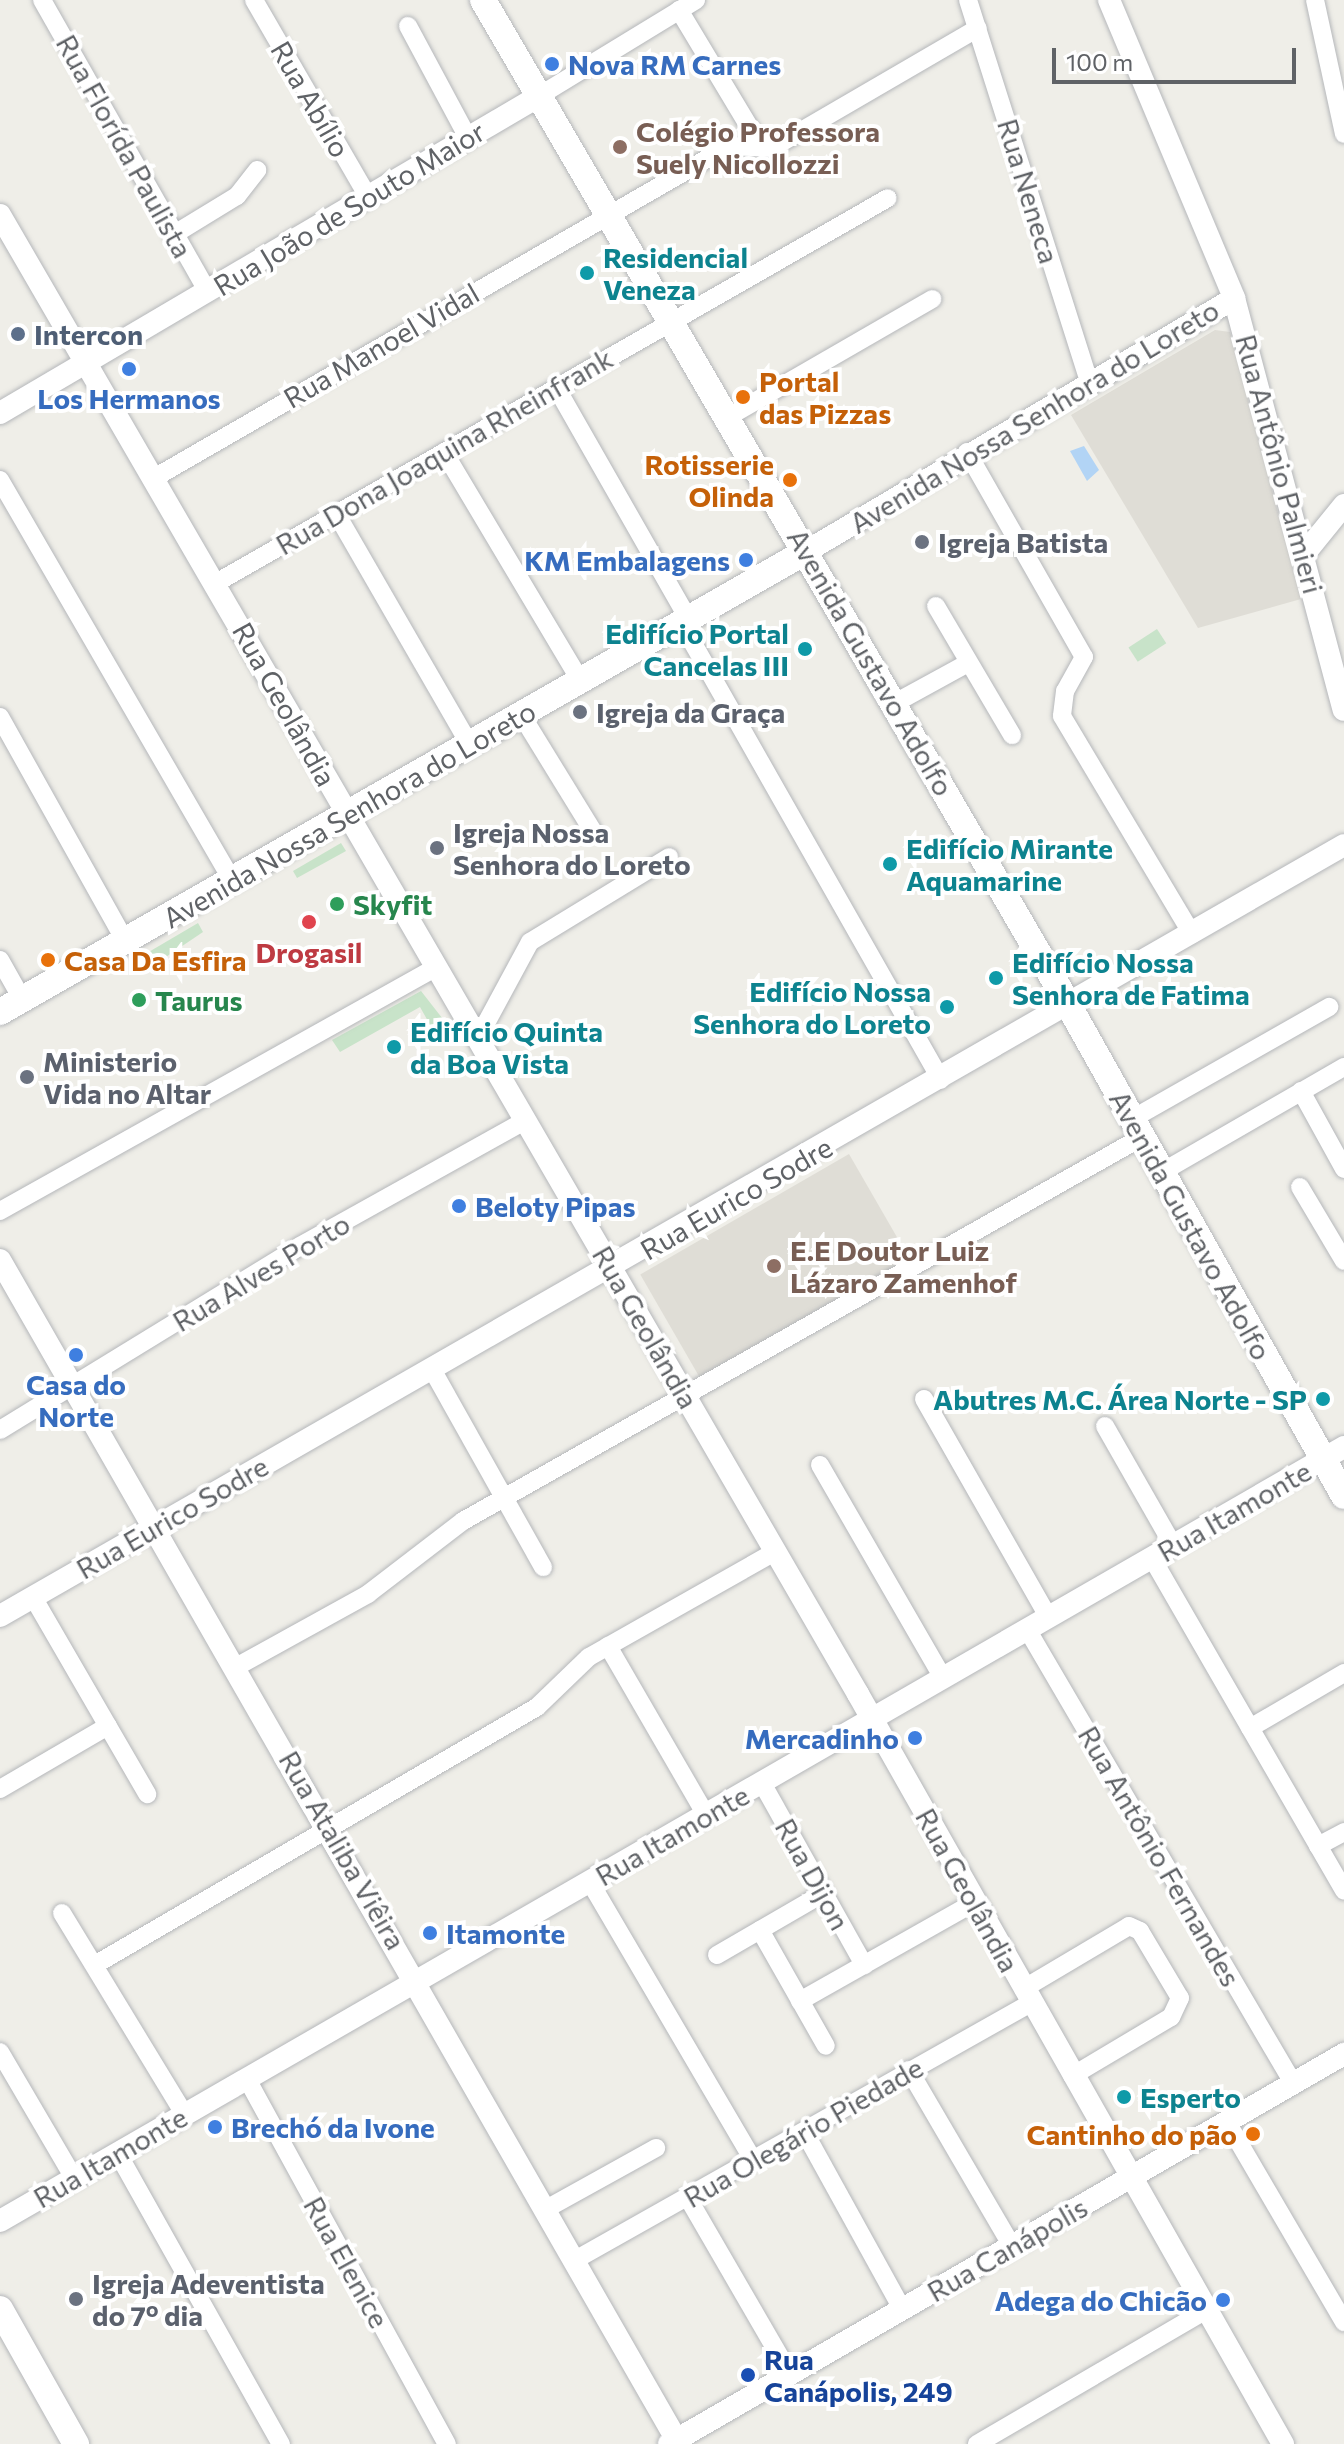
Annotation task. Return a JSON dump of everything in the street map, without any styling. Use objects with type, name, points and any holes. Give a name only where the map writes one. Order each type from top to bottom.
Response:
[{"type":"main road","name":"Avenida Gustavo Adolfo","points":[[483,0],[807,551],[1162,1172],[1333,1453],[1344,1496]]},
{"type":"main road","name":"Avenida Nossa Senhora do Loreto","points":[[11,1006],[807,551]]},
{"type":"main road","points":[[0,2309],[76,2444]]},
{"type":"street","name":"Rua Abílio","points":[[254,0],[369,198]]},
{"type":"street","name":"Rua João de Souto Maior","points":[[0,413],[369,198],[696,0]]},
{"type":"street","name":"Rua Neneca","points":[[968,0],[1089,382]]},
{"type":"street","name":"Rua Antônio Palmieri","points":[[1109,0],[1234,298],[1305,553],[1344,710]]},
{"type":"street","points":[[1315,0],[1344,134]]},
{"type":"street","name":"Rua Florída Paulista","points":[[50,3],[173,235],[208,292]]},
{"type":"street","points":[[679,10],[762,148],[978,28]]},
{"type":"street","points":[[408,26],[468,138]]},
{"type":"street","name":"Rua Manoel Vidal","points":[[154,478],[729,146],[762,148]]},
{"type":"street","points":[[173,235],[237,196],[257,170]]},
{"type":"street","name":"Rua Dona Joaquina Rheinfrank","points":[[216,583],[556,387],[674,324],[888,198]]},
{"type":"street","name":"Rua Geolândia","points":[[0,215],[776,1551],[1278,2442]]},
{"type":"street","name":"Avenida Nossa Senhora do Loreto","points":[[807,551],[967,452],[1234,298]]},
{"type":"street","points":[[728,417],[932,299]]},
{"type":"street","points":[[556,387],[941,1080]]},
{"type":"street","points":[[444,452],[581,682]]},
{"type":"street","points":[[967,452],[1084,657],[1065,691],[1062,716],[1192,934]]},
{"type":"street","points":[[0,480],[232,881]]},
{"type":"street","points":[[1305,553],[1344,505]]},
{"type":"street","points":[[336,513],[470,745]]},
{"type":"street","points":[[936,606],[1012,735]]},
{"type":"street","points":[[895,703],[968,663]]},
{"type":"street","points":[[522,716],[592,830]]},
{"type":"street","points":[[0,719],[125,941]]},
{"type":"street","name":"Rua Eurico Sodre","points":[[0,1616],[153,1526],[433,1371],[941,1080],[1344,845]]},
{"type":"street","points":[[478,1038],[530,942],[669,857]]},
{"type":"street","points":[[0,960],[11,1006]]},
{"type":"street","points":[[0,1211],[436,967]]},
{"type":"street","points":[[236,1667],[368,1594],[504,1498],[686,1395],[1137,1128],[1329,1007]]},
{"type":"street","points":[[1162,1172],[1344,1067]]},
{"type":"street","points":[[1301,1091],[1344,1169]]},
{"type":"street","name":"Rua Alves Porto","points":[[0,1430],[300,1246],[526,1120]]},
{"type":"street","points":[[1300,1187],[1344,1261]]},
{"type":"street","name":"Rua Ataliba Viêira","points":[[0,1260],[8,1291],[76,1385],[153,1526],[420,1982],[675,2443]]},
{"type":"street","points":[[433,1371],[543,1567]]},
{"type":"street","points":[[924,1399],[1049,1618]]},
{"type":"street","points":[[1105,1426],[1173,1545]]},
{"type":"street","name":"Rua Itamonte","points":[[0,2221],[420,1982],[1333,1453]]},
{"type":"street","points":[[820,1465],[943,1678]]},
{"type":"street","points":[[98,1963],[328,1825],[537,1707],[608,1646],[776,1551]]},
{"type":"street","points":[[1152,1558],[1344,1890]]},
{"type":"street","points":[[33,1597],[147,1794]]},
{"type":"street","name":"Rua Antônio Fernandes","points":[[1027,1629],[1293,2083]]},
{"type":"street","points":[[608,1646],[706,1815]]},
{"type":"street","points":[[1250,1728],[1344,1673]]},
{"type":"street","points":[[0,1789],[108,1726]]},
{"type":"street","name":"Rua Dijon","points":[[762,1783],[864,1965]]},
{"type":"street","points":[[1318,1846],[1344,1832]]},
{"type":"street","points":[[590,1882],[754,2161]]},
{"type":"street","points":[[717,1955],[824,1893]]},
{"type":"street","points":[[800,2001],[975,1902]]},
{"type":"street","points":[[62,1913],[98,1963],[184,2114]]},
{"type":"street","name":"Rua Olegário Piedade","points":[[575,2260],[805,2133],[1027,1996],[1133,1926],[1180,1998],[1171,2017],[1072,2076]]},
{"type":"street","points":[[760,1930],[826,2046]]},
{"type":"street","points":[[0,2052],[74,2178]]},
{"type":"street","name":"Rua Canápolis","points":[[675,2443],[1344,2054]]},
{"type":"street","points":[[909,2070],[1012,2246]]},
{"type":"street","name":"Rua Elenice","points":[[247,2079],[447,2444]]},
{"type":"street","points":[[1227,2122],[1344,2322]]},
{"type":"street","points":[[805,2133],[902,2309]]},
{"type":"street","points":[[546,2209],[656,2148]]},
{"type":"street","points":[[117,2152],[281,2444]]},
{"type":"street","points":[[688,2198],[790,2374]]},
{"type":"street","points":[[977,2444],[1206,2310]]},
{"type":"shaded area","points":[[1215,330],[1230,332],[1301,599],[1198,628],[1071,415]]},
{"type":"shaded area","name":"E.E Doutor Luiz Lázaro Zamenhof","points":[[849,1154],[909,1258],[700,1378],[640,1274]]},
{"type":"green space","points":[[1157,629],[1166,643],[1138,662],[1128,648]]},
{"type":"green space","points":[[341,843],[346,851],[297,878],[293,871]]},
{"type":"green space","points":[[198,923],[203,932],[154,965],[147,953]]},
{"type":"green space","points":[[421,991],[446,1023],[433,1030],[420,1007],[340,1052],[332,1040]]},
{"type":"water","points":[[1084,446],[1099,470],[1087,481],[1070,451]]},
{"type":"place","name":"Nova RM Carnes","points":[[552,64]]},
{"type":"place","name":"Colégio Professora Suely Nicollozzi","points":[[620,147]]},
{"type":"place","name":"Residencial Veneza","points":[[587,273]]},
{"type":"place","name":"Intercon","points":[[18,334]]},
{"type":"place","name":"Los Hermanos","points":[[129,369]]},
{"type":"place","name":"Portal das Pizzas","points":[[743,397]]},
{"type":"place","name":"Rotisserie Olinda","points":[[790,480]]},
{"type":"place","name":"Igreja Batista","points":[[922,542]]},
{"type":"place","name":"KM Embalagens","points":[[746,560]]},
{"type":"place","name":"Edifício Portal Cancelas III","points":[[805,649]]},
{"type":"place","name":"Igreja da Graça","points":[[580,712]]},
{"type":"place","name":"Igreja Nossa Senhora do Loreto","points":[[437,848]]},
{"type":"place","name":"Edifício Mirante Aquamarine","points":[[890,864]]},
{"type":"place","name":"Skyfit","points":[[337,904]]},
{"type":"place","name":"Drogasil","points":[[309,922]]},
{"type":"place","name":"Casa Da Esfira","points":[[48,960]]},
{"type":"place","name":"Edifício Nossa Senhora de Fatima","points":[[996,978]]},
{"type":"place","name":"Taurus","points":[[139,1000]]},
{"type":"place","name":"Edifício Nossa Senhora do Loreto","points":[[947,1007]]},
{"type":"place","name":"Edifício Quinta da Boa Vista","points":[[394,1047]]},
{"type":"place","name":"Ministerio Vida no Altar","points":[[27,1077]]},
{"type":"place","name":"Beloty Pipas","points":[[459,1206]]},
{"type":"place","name":"E.E Doutor Luiz Lázaro Zamenhof","points":[[774,1266]]},
{"type":"place","name":"Casa do Norte","points":[[76,1355]]},
{"type":"place","name":"Abutres M.C. Área Norte - SP","points":[[1323,1399]]},
{"type":"place","name":"Mercadinho","points":[[915,1738]]},
{"type":"place","name":"Itamonte","points":[[430,1933]]},
{"type":"place","name":"Esperto","points":[[1124,2097]]},
{"type":"place","name":"Brechó da Ivone","points":[[215,2127]]},
{"type":"place","name":"Cantinho do pão","points":[[1253,2134]]},
{"type":"place","name":"Igreja Adeventista do 7º dia","points":[[76,2299]]},
{"type":"place","name":"Adega do Chicão","points":[[1223,2300]]},
{"type":"place","name":"Rua Canápolis, 249","points":[[748,2375]]}]
